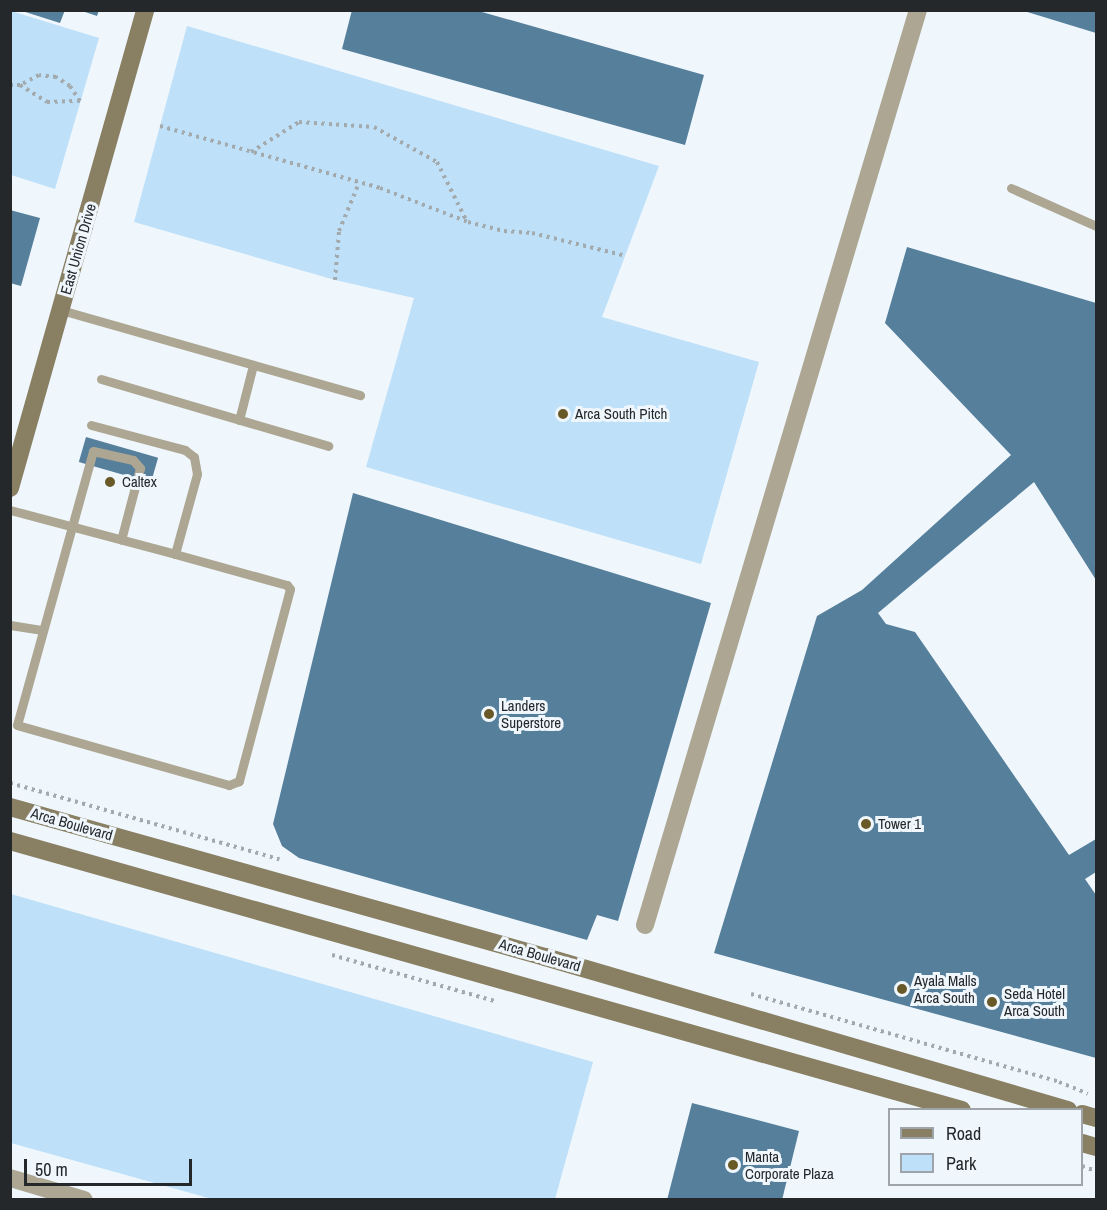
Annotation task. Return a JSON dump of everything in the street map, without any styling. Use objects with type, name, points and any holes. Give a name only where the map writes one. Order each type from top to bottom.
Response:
[{"type":"street","name":"East Union Drive","points":[[10,488],[145,10]]},
{"type":"street","points":[[645,926],[918,10]]},
{"type":"street","name":"Arca Boulevard","points":[[10,807],[534,954],[1061,1108]]},
{"type":"street","points":[[10,841],[955,1108]]},
{"type":"street","points":[[10,1178],[84,1200]]},
{"type":"lane","points":[[1011,188],[1096,226]]},
{"type":"lane","points":[[61,310],[360,395]]},
{"type":"lane","points":[[239,420],[253,365]]},
{"type":"lane","points":[[101,379],[328,446]]},
{"type":"lane","points":[[91,425],[185,450],[194,457],[196,480],[175,554]]},
{"type":"lane","points":[[10,510],[71,526],[121,540],[175,554],[287,585],[292,595],[239,781],[220,785],[21,728],[18,719],[71,526],[88,457],[93,451],[101,450],[133,460],[140,468],[121,540]]},
{"type":"lane","points":[[10,625],[43,630]]},
{"type":"path","points":[[10,85],[20,85],[39,75],[56,77],[70,86],[80,101],[47,102],[20,85]]},
{"type":"path","points":[[251,152],[299,122],[374,127],[437,162],[468,222]]},
{"type":"path","points":[[160,126],[358,183],[468,222],[504,231],[532,233],[626,256]]},
{"type":"path","points":[[335,279],[339,231],[358,183]]},
{"type":"green space","points":[[11,11],[99,38],[55,189],[11,175]]},
{"type":"green space","points":[[187,26],[659,166],[602,317],[759,362],[701,564],[366,467],[414,298],[335,280],[134,222]]},
{"type":"green space","points":[[11,894],[593,1062],[555,1199],[212,1199],[11,1143]]},
{"type":"building","points":[[19,10],[65,10],[60,23]]},
{"type":"building","points":[[79,10],[99,10],[97,16]]},
{"type":"building","points":[[352,10],[475,10],[704,75],[685,145],[342,49]]},
{"type":"building","points":[[1096,10],[1096,33],[1024,11]]},
{"type":"building","points":[[10,210],[40,218],[21,286],[10,283]]},
{"type":"building","points":[[907,247],[1096,303],[1096,580],[1034,482],[878,613],[886,624],[915,632],[1069,855],[1096,839],[1096,872],[1085,879],[1096,895],[1096,1058],[714,953],[817,616],[862,590],[1011,455],[885,323]]},
{"type":"building","points":[[86,437],[158,458],[151,483],[79,462]]},
{"type":"building","name":"Landers Superstore","points":[[353,493],[711,603],[618,921],[597,915],[587,940],[299,858],[282,846],[273,824]]},
{"type":"building","name":"Manta Corporate Plaza","points":[[692,1103],[799,1131],[782,1200],[667,1200]]},
{"type":"place","name":"Arca South Pitch","points":[[563,414]]},
{"type":"place","name":"Caltex","points":[[110,482]]},
{"type":"place","name":"Landers Superstore","points":[[489,714]]},
{"type":"place","name":"Tower 1","points":[[866,824]]},
{"type":"place","name":"Ayala Malls Arca South","points":[[902,989]]},
{"type":"place","name":"Seda Hotel Arca South","points":[[992,1002]]},
{"type":"place","name":"Manta Corporate Plaza","points":[[733,1165]]}]
